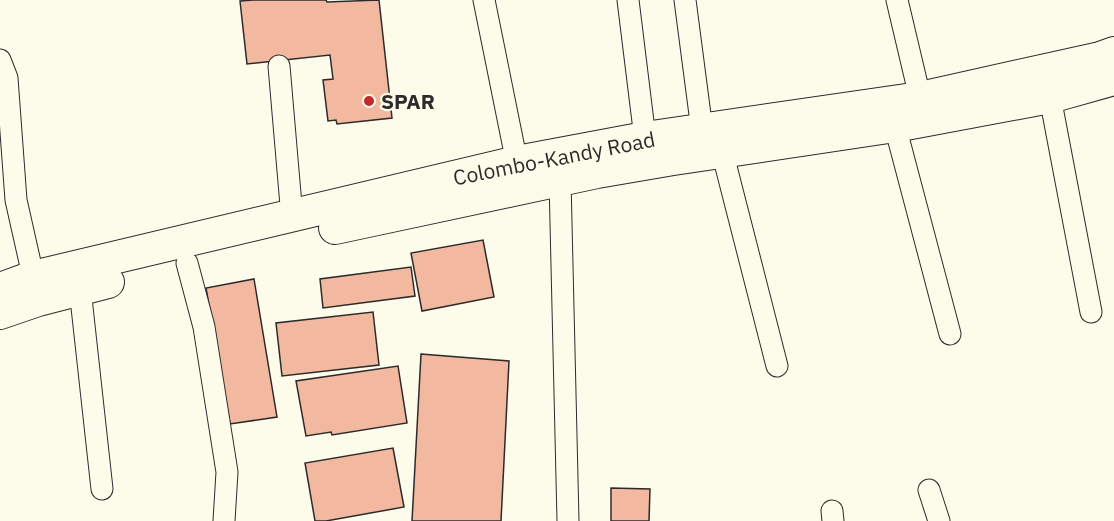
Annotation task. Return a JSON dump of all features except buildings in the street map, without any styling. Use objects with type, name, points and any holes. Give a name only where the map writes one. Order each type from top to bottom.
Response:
[{"type":"highway","name":"Colombo-Kandy Road","points":[[913,115],[1114,53]]},
{"type":"highway","name":"Colombo-Kandy Road","points":[[0,313],[36,289],[292,217],[519,174],[560,180],[712,141],[1050,97],[1114,79]]},
{"type":"highway","name":"Colombo-Kandy Road","points":[[0,289],[80,289],[187,263],[645,138],[712,141]]},
{"type":"street","points":[[484,0],[519,174]]},
{"type":"street","points":[[628,0],[645,138]]},
{"type":"street","points":[[685,0],[712,141],[777,366]]},
{"type":"street","points":[[897,0],[913,115],[950,334]]},
{"type":"street","points":[[0,60],[7,78],[16,200],[36,289]]},
{"type":"street","points":[[279,66],[292,217]]},
{"type":"street","points":[[1050,97],[1091,312]]},
{"type":"street","points":[[560,180],[568,521]]},
{"type":"street","points":[[187,263],[204,327],[227,472],[224,521]]},
{"type":"street","points":[[80,289],[102,489]]},
{"type":"street","points":[[929,490],[939,521]]},
{"type":"place","name":"SPAR","points":[[369,101]]}]
